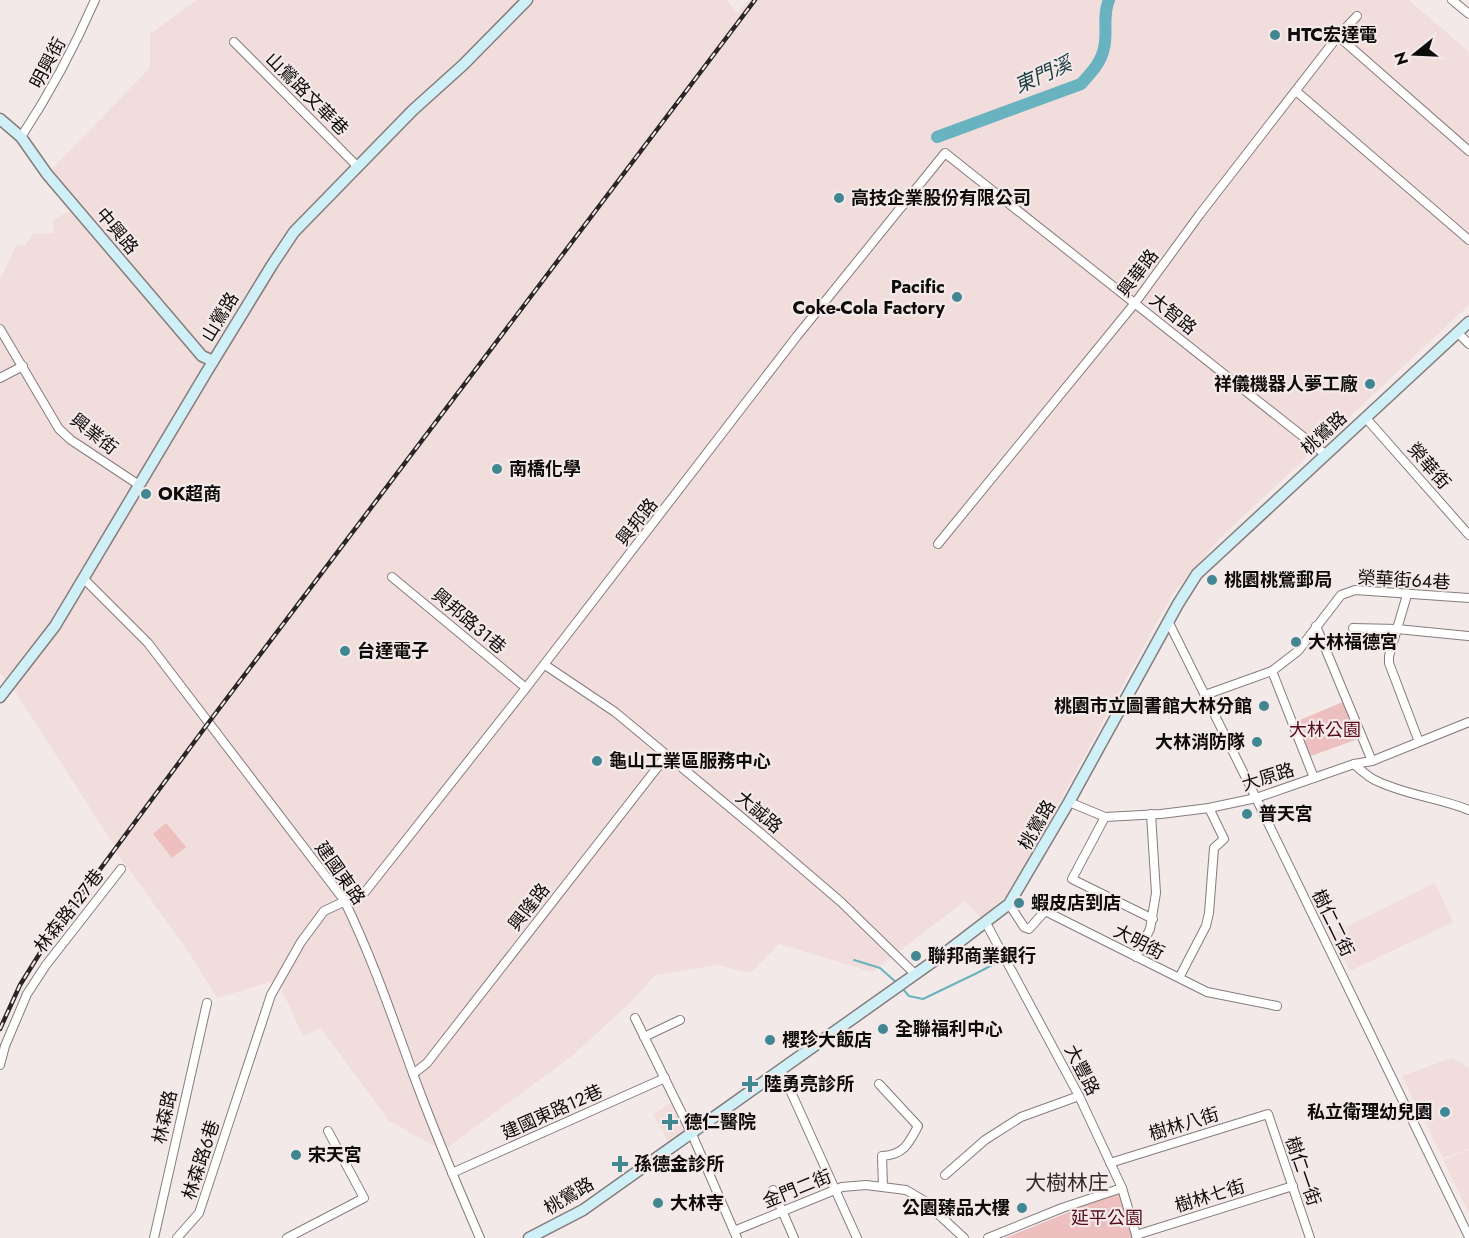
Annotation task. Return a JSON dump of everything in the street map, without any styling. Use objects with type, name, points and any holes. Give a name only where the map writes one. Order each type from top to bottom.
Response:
[{"type":"main road","name":"山鶯路","points":[[0,697],[55,626],[213,361],[294,232],[526,0]]},
{"type":"main road","name":"中興路","points":[[0,120],[21,136],[47,174],[171,320],[202,356],[213,361]]},
{"type":"main road","name":"桃鶯路","points":[[529,1238],[582,1210],[915,974],[1009,904],[1197,574],[1469,322]]},
{"type":"street","name":"明興街","points":[[21,136],[75,46],[95,0]]},
{"type":"street","points":[[1452,0],[1469,14]]},
{"type":"street","name":"興華路","points":[[938,544],[1134,303],[1338,36],[1357,16]]},
{"type":"street","points":[[1338,36],[1469,151]]},
{"type":"street","name":"山鶯路文華巷","points":[[234,42],[358,167]]},
{"type":"street","points":[[1296,91],[1469,240]]},
{"type":"street","name":"大智路","points":[[945,153],[1325,454]]},
{"type":"street","name":"興邦路","points":[[344,900],[364,892],[544,665],[798,336],[945,153]]},
{"type":"street","name":"興業街","points":[[0,329],[59,429],[71,440],[139,485]]},
{"type":"street","points":[[1458,333],[1469,344]]},
{"type":"street","points":[[0,378],[23,366]]},
{"type":"street","name":"榮華街","points":[[1365,417],[1469,535]]},
{"type":"street","name":"興邦路31巷","points":[[392,577],[526,688]]},
{"type":"street","name":"建國東路","points":[[84,579],[148,643],[344,900],[365,942],[413,1074],[480,1238]]},
{"type":"street","name":"榮華街64巷","points":[[1205,696],[1272,671],[1298,651],[1341,595],[1354,590],[1407,596],[1469,598]]},
{"type":"street","points":[[1407,596],[1389,656],[1389,663],[1419,741]]},
{"type":"street","name":"樹仁二街","points":[[1168,623],[1256,798],[1469,1237]]},
{"type":"street","points":[[1316,626],[1372,761]]},
{"type":"street","points":[[1353,628],[1397,629],[1468,636]]},
{"type":"street","name":"大誠路","points":[[544,665],[615,712],[667,755],[841,902],[915,974]]},
{"type":"street","points":[[1272,671],[1314,778]]},
{"type":"street","name":"大原路","points":[[1069,802],[1105,817],[1209,808],[1256,798],[1372,761],[1469,722]]},
{"type":"street","name":"興隆路","points":[[413,1074],[427,1063],[667,755]]},
{"type":"street","points":[[1354,765],[1376,781],[1469,810]]},
{"type":"street","points":[[1180,976],[1206,926],[1214,848],[1224,839],[1209,808]]},
{"type":"street","points":[[1136,957],[1153,919],[1156,893],[1151,814]]},
{"type":"street","points":[[1105,817],[1072,879],[1153,919]]},
{"type":"street","name":"林森路127巷","points":[[0,1065],[5,1046],[27,994],[121,869]]},
{"type":"street","name":"林森路6巷","points":[[177,1238],[199,1214],[271,995],[301,942],[324,911],[344,900]]},
{"type":"street","name":"大明街","points":[[1009,904],[1024,927],[1029,929],[1045,911],[1169,974],[1180,976],[1207,992],[1277,1006]]},
{"type":"street","name":"大豐路","points":[[986,923],[1079,1096],[1122,1188],[1137,1236]]},
{"type":"street","name":"林森路","points":[[154,1238],[207,1003]]},
{"type":"street","points":[[635,1018],[691,1131],[735,1234]]},
{"type":"street","points":[[644,1037],[680,1020]]},
{"type":"street","points":[[781,1070],[857,1238]]},
{"type":"street","name":"建國東路12巷","points":[[452,1173],[665,1078]]},
{"type":"street","points":[[879,1084],[918,1126],[909,1142],[897,1154],[882,1156],[884,1187]]},
{"type":"street","points":[[945,1175],[984,1140],[1021,1117],[1079,1096]]},
{"type":"street","name":"樹林八街","points":[[1110,1163],[1268,1114]]},
{"type":"street","name":"樹仁一街","points":[[1268,1114],[1310,1238]]},
{"type":"street","points":[[287,1238],[364,1198],[328,1131]]},
{"type":"street","name":"金門二街","points":[[735,1234],[842,1186],[906,1190],[923,1200],[963,1238]]},
{"type":"street","name":"樹林七街","points":[[1137,1236],[1293,1186]]},
{"type":"street","points":[[988,1238],[1062,1208],[1122,1188]]},
{"type":"street","points":[[773,1190],[794,1238]]},
{"type":"shaded area","points":[[197,0],[726,0],[738,13],[748,0],[1409,0],[1469,52],[1469,305],[1220,538],[1172,595],[1010,893],[981,918],[965,901],[872,972],[779,944],[750,973],[717,965],[655,975],[632,1001],[573,1055],[443,1151],[389,1121],[321,1028],[303,1036],[277,980],[217,998],[186,948],[116,852],[117,850],[11,685],[0,673],[0,279],[17,244],[25,246],[33,234],[54,233],[53,220],[81,205],[49,172],[150,68],[150,34]]},
{"type":"shaded area","points":[[1435,883],[1453,922],[1350,971],[1332,934]]},
{"type":"shaded area","name":"私立衛理幼兒園","points":[[1452,1058],[1469,1068],[1469,1149],[1443,1158],[1402,1076]]},
{"type":"shaded area","name":"德仁醫院","points":[[672,1102],[686,1129],[668,1141],[653,1114]]},
{"type":"shaded area","points":[[1469,1150],[1469,1213],[1443,1160]]},
{"type":"green space","name":"大林公園","points":[[1345,701],[1361,738],[1308,757],[1293,723]]},
{"type":"green space","points":[[166,823],[186,847],[172,858],[153,834]]},
{"type":"green space","name":"延平公園","points":[[1119,1192],[1137,1238],[1005,1238]]},
{"type":"waterway","name":"東門溪","points":[[937,137],[1081,84],[1095,68],[1103,53],[1109,0]]},
{"type":"waterway","points":[[901,987],[909,996],[923,999],[994,964],[999,957]]},
{"type":"waterway","points":[[854,960],[880,968],[897,983]]},
{"type":"railway","points":[[0,1029],[20,985],[50,937],[209,722],[755,0]]},
{"type":"place","name":"HTC宏達電","points":[[1275,35]]},
{"type":"place","name":"高技企業股份有限公司","points":[[839,198]]},
{"type":"place","name":"Pacific Coke-Cola Factory","points":[[957,297]]},
{"type":"place","name":"祥儀機器人夢工廠","points":[[1370,384]]},
{"type":"place","name":"南橋化學","points":[[497,469]]},
{"type":"place","name":"OK超商","points":[[146,494]]},
{"type":"place","name":"桃園桃鶯郵局","points":[[1212,580]]},
{"type":"place","name":"大林福德宮","points":[[1296,642]]},
{"type":"place","name":"台達電子","points":[[345,651]]},
{"type":"place","name":"桃園市立圖書館大林分館","points":[[1264,706]]},
{"type":"place","name":"大林消防隊","points":[[1257,742]]},
{"type":"place","name":"龜山工業區服務中心","points":[[597,761]]},
{"type":"place","name":"普天宮","points":[[1247,814]]},
{"type":"place","name":"蝦皮店到店","points":[[1019,903]]},
{"type":"place","name":"聯邦商業銀行","points":[[916,956]]},
{"type":"place","name":"全聯福利中心","points":[[883,1029]]},
{"type":"place","name":"櫻珍大飯店","points":[[770,1040]]},
{"type":"place","name":"陸勇亮診所","points":[[750,1084]]},
{"type":"place","name":"私立衛理幼兒園","points":[[1445,1112]]},
{"type":"place","name":"德仁醫院","points":[[670,1122]]},
{"type":"place","name":"宋天宮","points":[[296,1155]]},
{"type":"place","name":"孫德金診所","points":[[620,1164]]},
{"type":"place","name":"大林寺","points":[[658,1203]]},
{"type":"place","name":"公園臻品大樓","points":[[1022,1208]]},
{"type":"district","name":"大樹林庄","points":[[1067,1183]]}]
